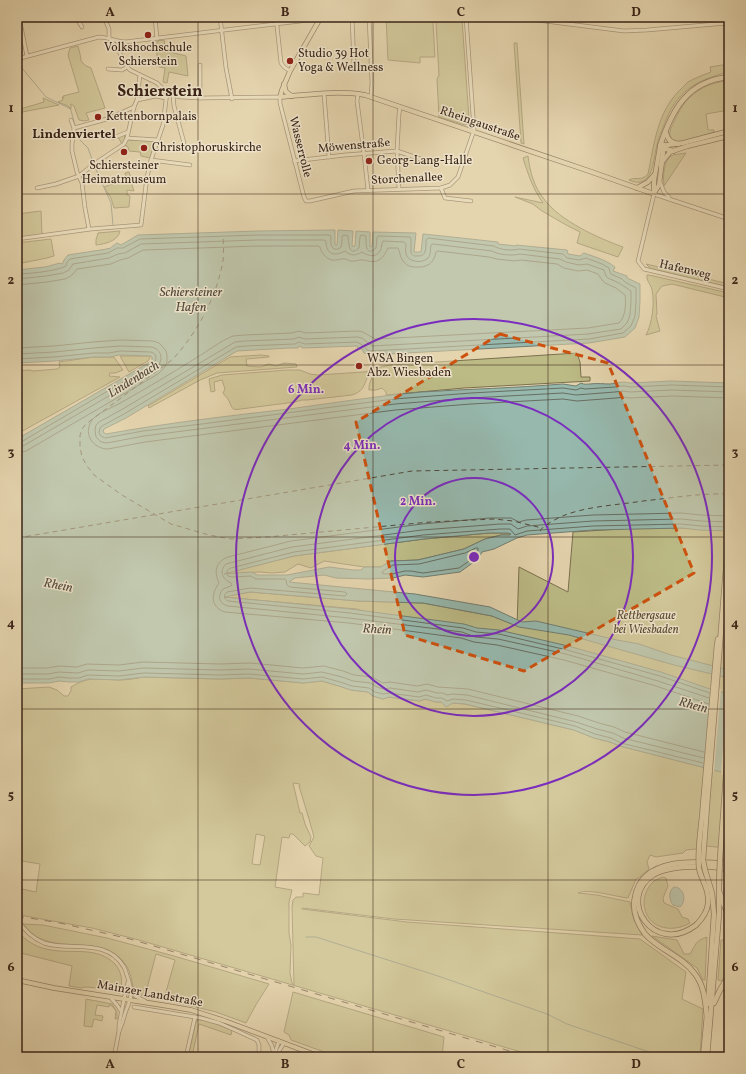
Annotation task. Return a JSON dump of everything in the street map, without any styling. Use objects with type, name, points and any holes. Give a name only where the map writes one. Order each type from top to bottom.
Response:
[{"type":"highway","points":[[661,166],[664,136],[677,108],[682,101],[691,92],[706,83],[714,79],[729,77]]},
{"type":"highway","points":[[666,130],[669,141],[678,144]]},
{"type":"highway","points":[[662,147],[673,151]]},
{"type":"highway","points":[[703,1057],[714,908],[703,855],[729,531]]},
{"type":"highway","points":[[721,629],[717,645],[699,854],[700,872],[708,894],[708,907],[700,922],[688,931],[668,934],[658,932],[646,923],[641,915],[638,905],[639,896],[645,882],[653,876],[662,871],[681,866],[704,862],[729,864]]},
{"type":"highway","points":[[707,1057],[712,1012],[719,914],[719,885],[729,735]]},
{"type":"highway","points":[[707,1017],[703,990],[695,974],[685,964],[647,936],[639,924],[634,908],[635,893],[640,882],[645,876],[658,868],[681,866],[729,869]]},
{"type":"highway","points":[[719,885],[723,903],[729,916]]},
{"type":"highway","points":[[712,1012],[715,999],[729,975]]},
{"type":"main road","points":[[280,97],[290,71],[321,17]]},
{"type":"main road","points":[[284,84],[284,90],[293,96]]},
{"type":"main road","name":"Rheingaustraße","points":[[280,97],[324,94],[350,94],[371,97],[654,194]]},
{"type":"main road","points":[[654,194],[655,172],[662,147],[729,131]]},
{"type":"main road","points":[[654,194],[660,181],[661,166],[666,157],[673,151],[729,136]]},
{"type":"main road","points":[[637,188],[649,181],[655,172]]},
{"type":"main road","name":"Mainzer Landstraße","points":[[17,980],[54,988],[147,1002],[203,1013],[321,1057]]},
{"type":"street","points":[[76,17],[82,28]]},
{"type":"street","points":[[104,17],[109,38],[119,51],[127,67],[130,70],[157,83],[173,95],[200,98],[280,97]]},
{"type":"street","points":[[155,17],[157,39]]},
{"type":"street","points":[[220,17],[226,68],[232,98]]},
{"type":"street","points":[[276,17],[281,63],[290,71]]},
{"type":"street","points":[[352,17],[354,66],[355,68],[371,68]]},
{"type":"street","points":[[369,17],[371,97]]},
{"type":"street","points":[[466,17],[474,132]]},
{"type":"street","points":[[513,17],[624,31],[727,22]]},
{"type":"street","points":[[21,18],[27,56]]},
{"type":"street","points":[[17,59],[97,37],[125,42],[309,20],[315,20],[318,22]]},
{"type":"street","points":[[119,51],[125,42]]},
{"type":"street","points":[[200,65],[200,98]]},
{"type":"street","points":[[108,69],[122,70],[127,67]]},
{"type":"street","points":[[37,188],[56,184],[79,176],[125,143],[137,100],[140,75]]},
{"type":"street","points":[[17,239],[89,228],[141,225],[151,160],[164,121],[167,92]]},
{"type":"street","points":[[324,94],[329,157]]},
{"type":"street","points":[[173,95],[174,106],[184,143]]},
{"type":"street","points":[[358,95],[357,101],[368,190]]},
{"type":"street","points":[[137,100],[156,96],[166,98]]},
{"type":"street","name":"Wasserrolle","points":[[280,97],[280,103],[294,161],[306,201]]},
{"type":"street","points":[[399,189],[397,151],[400,107]]},
{"type":"street","points":[[75,128],[107,119],[134,108]]},
{"type":"street","points":[[71,120],[75,128],[72,151],[82,183],[89,228]]},
{"type":"street","points":[[113,138],[128,132]]},
{"type":"street","name":"Storchenallee","points":[[306,201],[349,192],[441,188],[450,185],[454,183],[458,177],[474,132]]},
{"type":"street","points":[[127,138],[158,140]]},
{"type":"street","name":"Möwenstraße","points":[[294,161],[397,151],[438,165]]},
{"type":"street","points":[[151,160],[190,165]]},
{"type":"street","points":[[660,181],[665,194],[672,200]]},
{"type":"street","points":[[441,188],[444,196],[447,198],[471,201]]},
{"type":"street","name":"Rheingaustraße","points":[[654,194],[729,219]]},
{"type":"street","name":"Hafenweg","points":[[654,194],[638,261],[644,269],[729,289]]},
{"type":"street","points":[[17,919],[28,934],[43,942],[56,945],[92,947],[109,953],[118,959],[124,968],[128,981],[136,996],[147,1002]]},
{"type":"street","points":[[114,1057],[128,981]]},
{"type":"street","points":[[119,1031],[132,990]]},
{"type":"street","points":[[111,997],[118,1005],[121,1013]]},
{"type":"street","name":"Mainzer Landstraße","points":[[134,1007],[195,1017],[219,1023],[254,1038],[258,1042],[261,1057]]},
{"type":"street","points":[[186,1057],[195,1017]]},
{"type":"street","points":[[265,1036],[272,1046],[274,1056]]},
{"type":"street","points":[[274,1056],[282,1042]]},
{"type":"highlighted area","points":[[500,334],[608,363],[694,573],[524,671],[405,635],[356,422]]},
{"type":"green space","points":[[386,17],[438,17],[438,19],[433,23],[435,57],[420,57],[420,63],[388,60]]},
{"type":"green space","points":[[462,19],[469,119],[468,124],[465,125],[439,117],[437,79],[439,75],[436,23],[441,20]]},
{"type":"green space","points":[[164,40],[166,51],[186,56],[188,76],[169,72],[167,83],[163,82],[165,68],[159,67],[159,64],[157,64],[157,41]]},
{"type":"green space","points":[[514,43],[517,43],[524,144],[521,143]]},
{"type":"green space","points":[[78,46],[81,61],[86,66],[91,68],[105,108],[86,113],[89,120],[84,121],[79,120],[74,106],[71,104],[71,109],[68,106],[58,102],[63,100],[63,96],[79,92],[68,55],[70,48]]},
{"type":"green space","points":[[729,64],[729,72],[706,79],[688,89],[674,104],[657,143],[650,174],[641,182],[629,180],[634,178],[643,178],[648,174],[661,119],[666,109],[679,91],[688,82],[711,72],[710,67]]},
{"type":"green space","points":[[729,81],[729,110],[706,114],[708,130],[714,130],[714,132],[679,142],[672,140],[670,135],[671,128],[678,114],[688,100],[700,89]]},
{"type":"green space","points":[[43,98],[59,105],[17,113],[17,110],[44,102]]},
{"type":"green space","points":[[124,134],[125,139],[129,140],[154,141],[155,142],[150,158],[141,156],[140,152],[129,151],[128,147],[122,144],[118,137]]},
{"type":"green space","points":[[686,153],[664,186],[665,164],[667,160],[673,155]]},
{"type":"green space","points":[[528,156],[531,173],[535,184],[551,207],[560,215],[580,228],[623,247],[618,257],[577,243],[580,232],[542,211],[533,204],[515,197],[543,203],[539,198],[529,176],[523,158]]},
{"type":"green space","points":[[129,172],[134,191],[127,190],[127,195],[130,196],[129,207],[114,208],[111,198],[104,187],[126,179],[125,173]]},
{"type":"green space","points":[[41,211],[42,235],[17,238],[17,214]]},
{"type":"green space","points":[[120,231],[114,240],[96,245],[98,233]]},
{"type":"green space","points":[[51,239],[54,256],[17,264],[17,243]]},
{"type":"green space","points":[[646,264],[729,284],[729,287],[653,269]]},
{"type":"green space","points":[[647,275],[729,293],[729,298],[672,284],[662,286],[656,294],[656,316],[660,331],[646,335],[653,307],[652,290],[647,279]]},
{"type":"green space","points":[[577,353],[580,362],[581,377],[590,377],[590,381],[464,388],[386,395],[386,392],[382,388],[369,390],[370,382],[376,371],[381,367],[390,365]]},
{"type":"green space","points":[[261,355],[269,357],[246,359],[247,366],[260,367],[269,364],[276,366],[284,363],[296,364],[297,367],[217,373],[200,380],[149,408],[148,406],[230,357]]},
{"type":"green space","points":[[120,356],[150,356],[150,358],[148,361],[129,372]]},
{"type":"green space","points":[[94,357],[114,357],[123,370],[110,373],[109,376],[120,377],[17,434],[17,371],[57,369],[60,367],[59,362]]},
{"type":"green space","points":[[300,370],[318,375],[371,371],[360,391],[352,395],[233,409],[223,393],[225,389],[222,380],[214,382],[215,391],[211,392],[209,379],[222,375]]},
{"type":"green space","name":"Rettbergsaue bei Wiesbaden","points":[[651,527],[729,530],[729,727],[357,609],[222,597],[250,592],[358,601],[423,603],[492,616],[517,626],[519,567],[568,592],[573,532]]},
{"type":"green space","points":[[489,533],[511,534],[485,539],[464,549],[418,560],[391,561],[381,567],[364,567],[324,561],[311,568],[298,564],[285,572],[222,574],[294,556],[424,539]]},
{"type":"green space","points":[[143,677],[219,679],[249,678],[303,683],[322,681],[351,690],[368,692],[373,696],[383,699],[389,697],[420,701],[425,699],[436,702],[465,704],[574,730],[620,746],[729,774],[729,850],[728,848],[705,846],[686,850],[683,853],[656,857],[650,855],[647,862],[649,869],[636,879],[628,898],[595,892],[578,893],[597,895],[630,902],[634,920],[642,935],[394,919],[302,908],[407,922],[640,939],[686,972],[682,999],[703,1009],[700,1057],[538,1057],[139,940],[92,928],[25,916],[17,911],[17,888],[36,892],[40,864],[22,861],[17,878],[17,689],[49,687],[57,690],[64,696],[68,696],[71,691],[71,687],[83,681],[99,679],[121,680]],"holes":[[[293,783],[300,784],[299,786],[314,837],[309,846],[316,856],[323,858],[319,895],[303,893],[303,897],[296,897],[293,900],[294,985],[292,983],[290,973],[291,945],[289,933],[289,902],[292,890],[275,887],[282,837],[289,838],[290,834],[293,834],[305,846],[310,842],[311,837],[302,813],[300,813]],[[256,834],[265,836],[260,865],[252,864]]]},
{"type":"green space","points":[[662,877],[666,878],[668,886],[663,898],[664,903],[678,909],[682,917],[688,919],[690,923],[675,928],[667,928],[654,923],[649,918],[645,911],[645,895],[653,882]]},
{"type":"green space","points":[[23,924],[43,925],[107,938],[269,984],[246,1023],[216,1012],[164,999],[175,960],[156,954],[145,996],[135,994],[129,970],[119,957],[98,947],[50,942],[34,935]]},
{"type":"green space","points":[[17,931],[28,941],[41,948],[59,951],[93,953],[108,958],[115,964],[120,974],[122,981],[120,993],[97,988],[69,986],[72,966],[17,952]]},
{"type":"green space","points":[[652,936],[677,940],[684,954],[690,954],[698,942],[707,937],[705,980],[703,980],[697,968]]},
{"type":"green space","points":[[721,940],[729,940],[729,971],[721,981],[718,980]]},
{"type":"green space","points":[[293,992],[444,1037],[442,1057],[338,1057],[291,1040],[289,1035],[284,1032]]},
{"type":"green space","points":[[86,999],[112,1004],[117,1012],[117,1019],[115,1019],[116,1011],[112,1006],[97,1005],[95,1015],[103,1016],[102,1021],[94,1019],[92,1027],[84,1026]]},
{"type":"green space","points":[[198,1020],[211,1022],[232,1030],[231,1035],[199,1024],[192,1057],[188,1057],[196,1022]]},
{"type":"water","points":[[335,230],[335,245],[337,245],[338,230],[353,231],[352,246],[355,246],[356,231],[370,232],[370,247],[372,246],[373,232],[416,233],[414,252],[421,252],[424,234],[498,242],[498,244],[567,250],[568,254],[580,256],[584,253],[608,262],[615,267],[613,271],[627,276],[627,278],[640,284],[639,317],[635,328],[625,337],[589,343],[370,355],[364,353],[362,349],[358,349],[357,346],[303,348],[299,346],[298,348],[237,351],[126,418],[104,429],[103,432],[106,434],[152,426],[421,392],[563,384],[576,386],[581,383],[610,384],[622,382],[671,381],[729,383],[729,531],[682,528],[593,530],[527,535],[494,549],[482,552],[478,559],[460,572],[423,577],[405,575],[393,578],[368,579],[336,578],[324,575],[295,578],[289,582],[415,594],[490,607],[522,622],[536,621],[639,644],[671,655],[729,670],[729,678],[674,665],[569,635],[519,627],[492,616],[423,603],[358,601],[250,592],[224,597],[350,609],[499,630],[568,646],[661,672],[729,694],[729,774],[620,746],[574,730],[465,704],[453,703],[446,707],[441,702],[425,699],[420,701],[389,697],[383,699],[373,696],[368,692],[351,690],[322,681],[303,683],[249,678],[219,679],[144,677],[119,680],[88,679],[79,682],[59,681],[49,683],[17,683],[17,439],[150,362],[152,357],[119,355],[110,357],[17,363],[17,270],[61,264],[68,255],[109,249],[117,243],[121,245],[138,235]],"holes":[[[489,533],[511,534],[485,539],[464,549],[418,560],[391,561],[381,567],[364,567],[361,570],[329,567],[287,575],[257,575],[252,572],[224,574],[294,556],[424,539]]]},
{"type":"water","points":[[674,887],[680,889],[684,898],[680,907],[673,905],[671,901],[670,893]]},
{"type":"pier","points":[[729,455],[729,533],[723,532]]},
{"type":"pier","points":[[710,687],[721,689],[714,772],[704,770]]},
{"type":"pier","points":[[727,691],[729,692],[729,776],[721,774]]},
{"type":"waterway","name":"Lindenbach","points":[[17,62],[46,97],[71,110],[75,126]]},
{"type":"waterway","name":"Lindenbach","points":[[76,129],[78,138],[88,148],[93,162]]},
{"type":"waterway","name":"Lindenbach","points":[[94,165],[111,203],[113,225]]},
{"type":"waterway","points":[[306,937],[316,937],[438,976],[547,1014],[567,1024],[664,1057]]},
{"type":"ferry route","points":[[223,239],[224,251],[222,266],[214,294],[203,318],[181,350],[173,359],[86,424],[80,435],[82,457],[94,475],[122,495],[171,524],[209,535],[231,539],[430,522],[494,519],[513,521],[538,527],[540,531],[547,524],[565,515],[604,506],[686,496],[729,494]]},
{"type":"ferry route","points":[[17,538],[412,471],[729,465]]},
{"type":"railway","points":[[17,916],[60,923],[130,939],[530,1057]]},
{"type":"place","name":"Volkshochschule Schierstein","points":[[148,35]]},
{"type":"place","name":"Studio 39 Hot Yoga & Wellness","points":[[290,61]]},
{"type":"place","name":"Kettenbornpalais","points":[[98,117]]},
{"type":"place","name":"Christophoruskirche","points":[[144,148]]},
{"type":"place","name":"Schiersteiner Heimatmuseum","points":[[124,152]]},
{"type":"place","name":"Georg-Lang-Halle","points":[[369,161]]},
{"type":"place","name":"WSA Bingen Abz. Wiesbaden","points":[[359,366]]},
{"type":"district","name":"Schierstein","points":[[160,92]]},
{"type":"district","name":"Lindenviertel","points":[[74,135]]},
{"type":"water label","name":"Schiersteiner Hafen","points":[[191,300]]},
{"type":"water label","name":"Rhein","points":[[58,586]]},
{"type":"water label","name":"Rhein","points":[[377,630]]},
{"type":"water label","name":"Rhein","points":[[693,706]]}]
